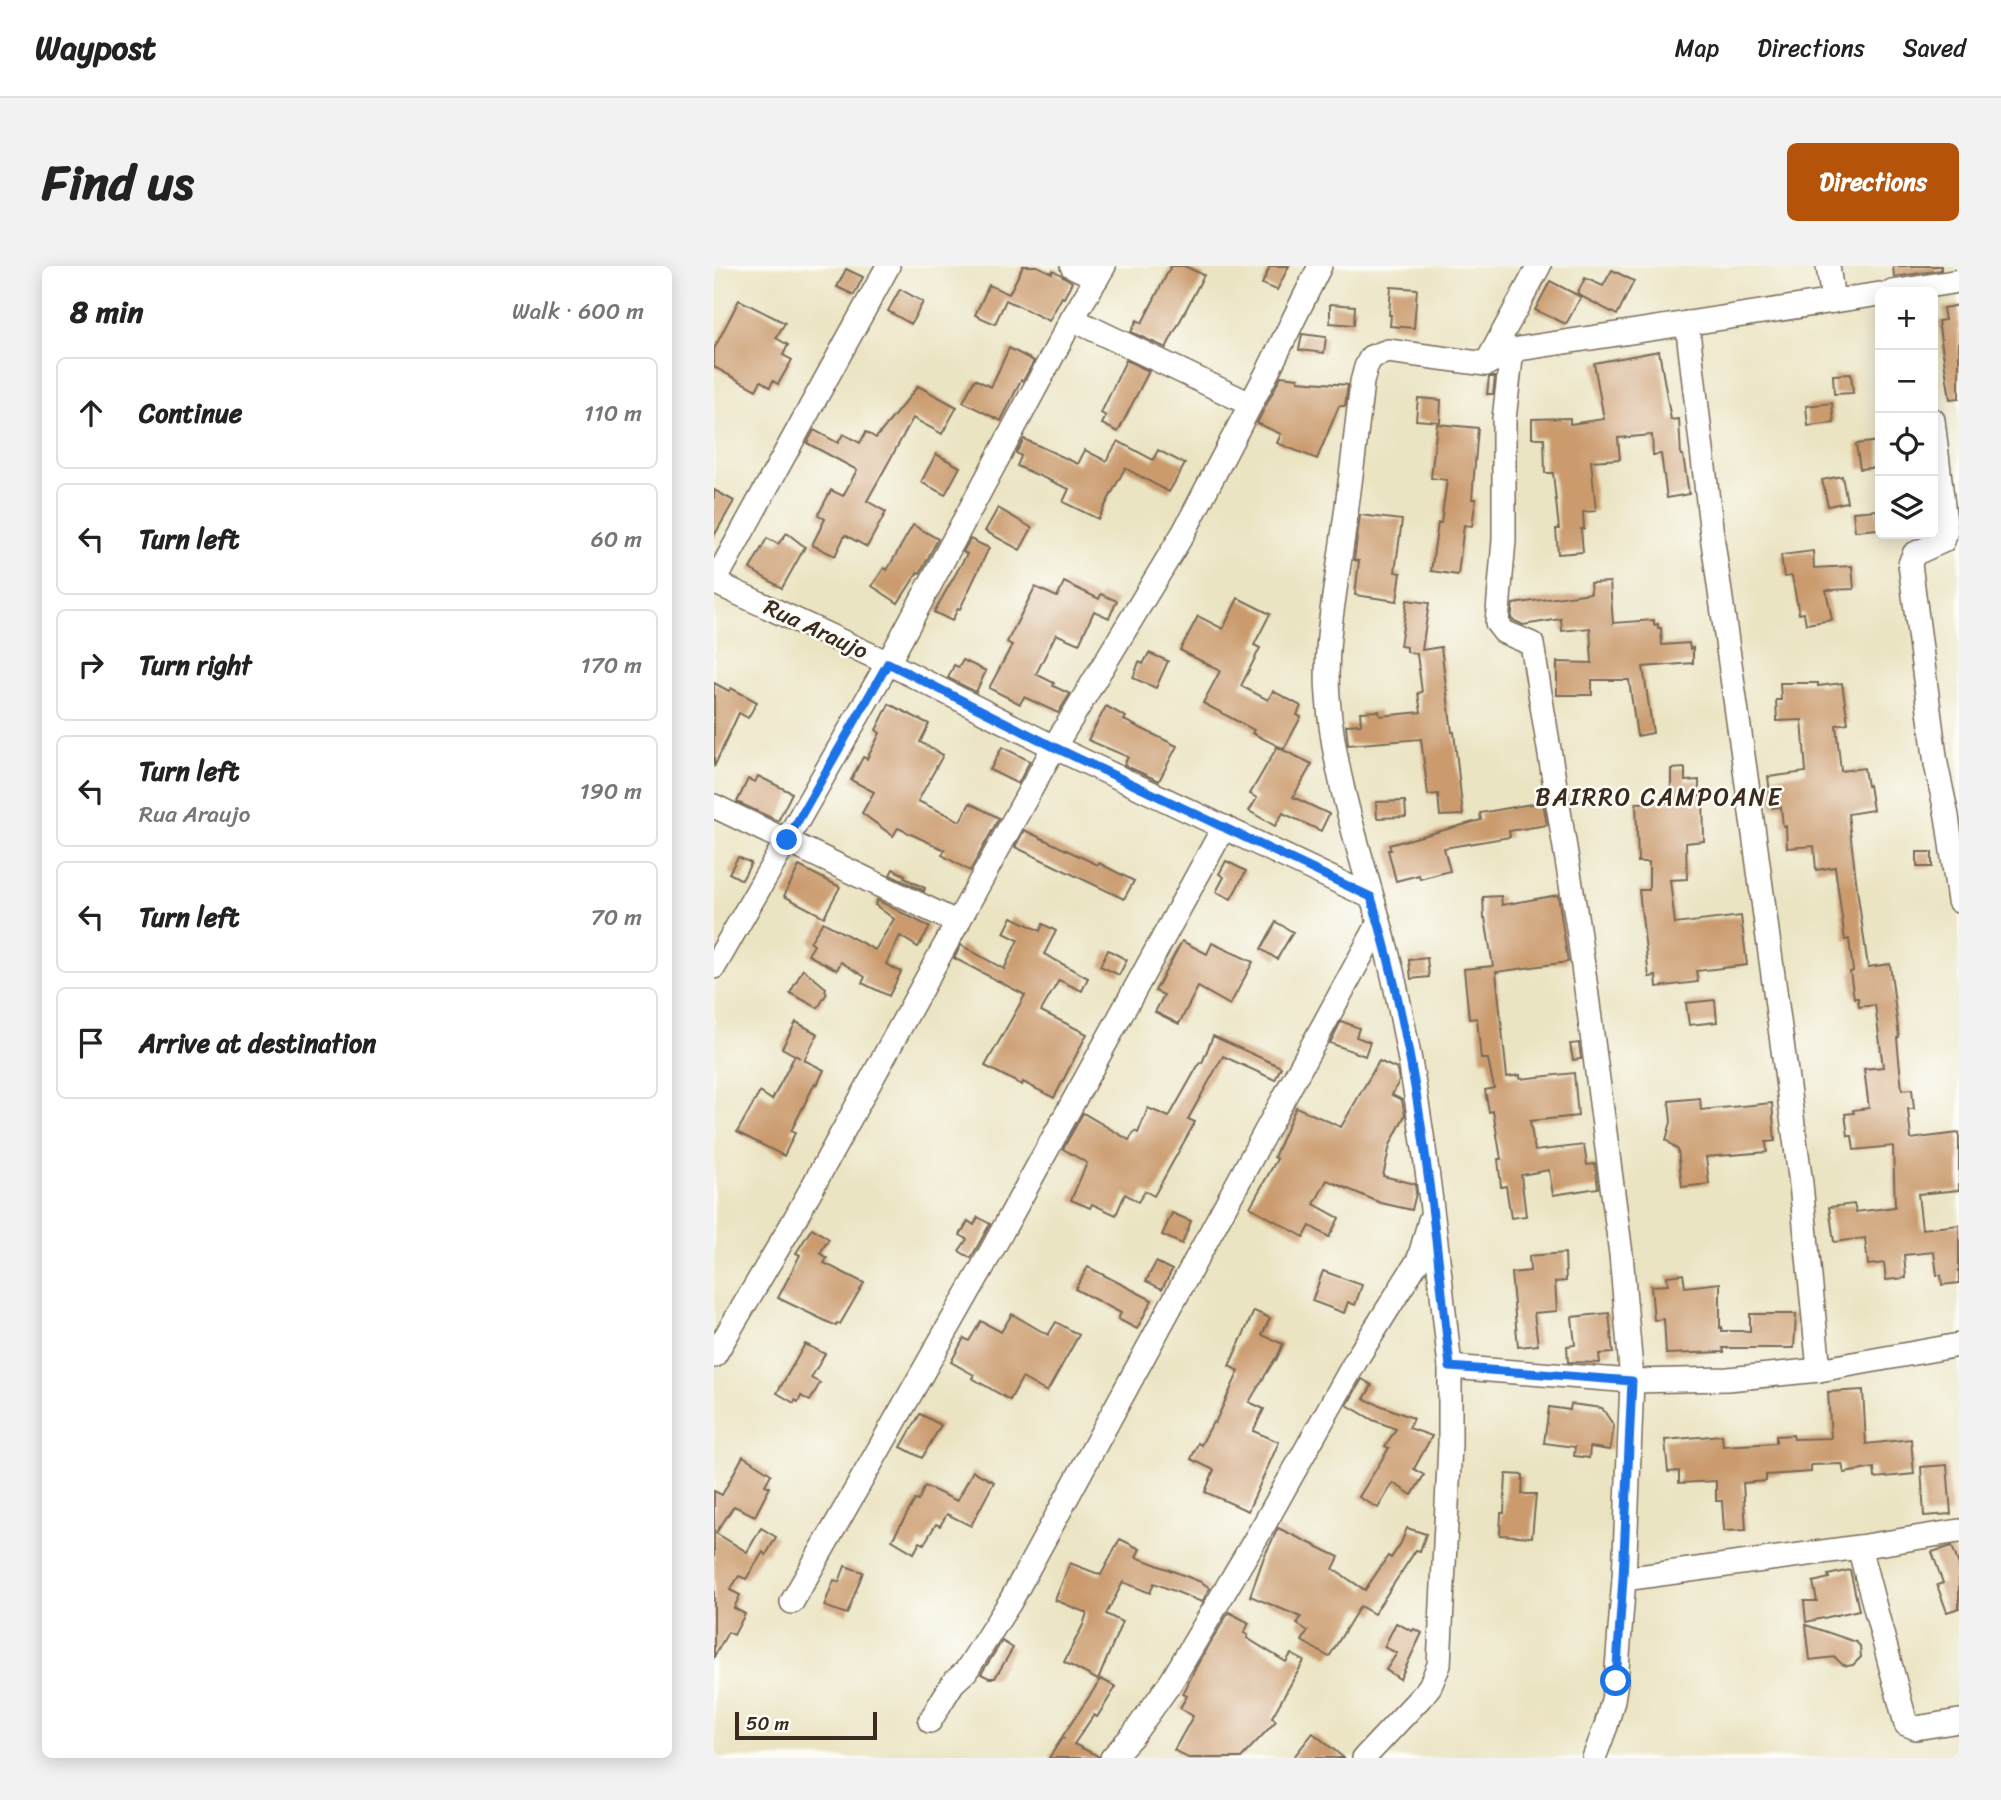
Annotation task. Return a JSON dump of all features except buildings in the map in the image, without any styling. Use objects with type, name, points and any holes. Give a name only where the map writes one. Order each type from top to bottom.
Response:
[{"type":"street","points":[[714,582],[888,266]]},
{"type":"street","points":[[714,967],[888,663],[1072,319],[1100,272],[1072,266]]},
{"type":"street","points":[[714,1356],[791,1226],[1054,747],[1184,532],[1320,266]]},
{"type":"street","points":[[1486,364],[1539,266]]},
{"type":"street","points":[[1828,266],[1833,301]]},
{"type":"street","points":[[1930,287],[1959,281]]},
{"type":"street","points":[[1364,1758],[1430,1686],[1439,1665],[1450,1444],[1450,1367],[1433,1211],[1410,1061],[1393,978],[1348,809],[1328,698],[1327,653],[1364,375],[1371,357],[1388,351],[1486,364],[1512,350],[1875,295]]},
{"type":"street","points":[[1072,319],[1250,404]]},
{"type":"street","points":[[1687,323],[1712,536],[1801,1184],[1819,1370]]},
{"type":"street","points":[[1512,350],[1504,419],[1504,540],[1497,623],[1504,632],[1532,644],[1578,928],[1621,1254],[1632,1381],[1623,1578],[1613,1700],[1594,1758]]},
{"type":"street","points":[[1938,463],[1946,531],[1943,541],[1914,554],[1910,574],[1936,764],[1947,816],[1959,901]]},
{"type":"street","name":"Rua Araujo","points":[[714,582],[888,663],[1054,747],[1371,897]]},
{"type":"street","points":[[714,806],[958,923]]},
{"type":"street","points":[[792,1602],[982,1268],[1224,827]]},
{"type":"street","points":[[930,1721],[953,1683],[966,1671],[1010,1602],[1379,923]]},
{"type":"street","points":[[1112,1758],[1133,1735],[1171,1682],[1265,1523],[1359,1355],[1419,1259],[1433,1211]]},
{"type":"street","points":[[1450,1367],[1632,1381],[1728,1379],[1819,1370],[1959,1345]]},
{"type":"street","points":[[1623,1578],[1959,1531]]},
{"type":"street","points":[[1859,1547],[1906,1724],[1916,1728],[1959,1721]]},
{"type":"district","name":"BAIRRO CAMPOANE","points":[[1659,797]]},
{"type":"route","points":[[787,840],[888,663],[1054,747],[1371,897],[1393,978],[1410,1061],[1433,1211],[1450,1367],[1632,1381],[1627,1516],[1616,1681]]}]
